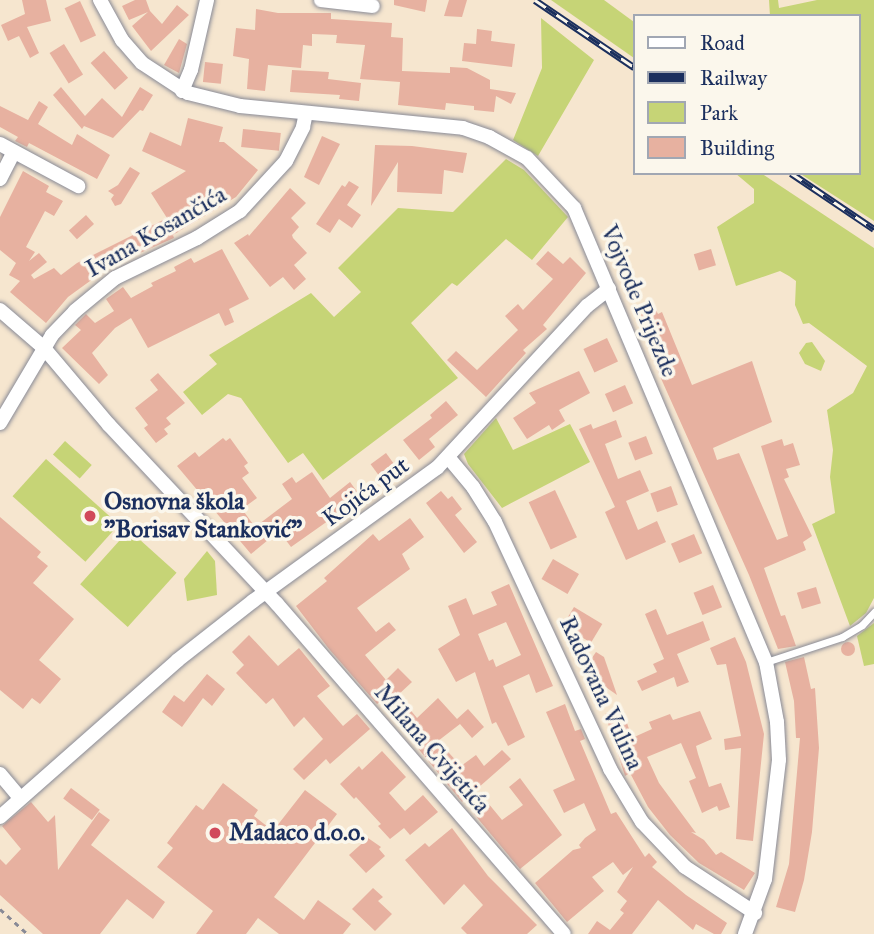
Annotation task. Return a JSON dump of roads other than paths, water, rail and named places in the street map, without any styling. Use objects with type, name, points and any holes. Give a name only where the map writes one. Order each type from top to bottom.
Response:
[{"type":"street","name":"Vojvode Prijezde","points":[[100,0],[131,51],[152,72],[182,91],[221,104],[463,128],[509,146],[544,172],[574,208],[766,662],[777,722],[779,760],[765,880],[745,934]]},
{"type":"street","points":[[182,91],[191,70],[207,0]]},
{"type":"street","points":[[321,0],[373,6]]},
{"type":"street","name":"Ivana Kosančića","points":[[0,423],[52,335],[100,288],[222,223],[256,197],[286,161],[303,127],[306,113]]},
{"type":"street","points":[[0,144],[78,186]]},
{"type":"street","points":[[0,179],[14,152]]},
{"type":"street","name":"Kojića put","points":[[0,817],[178,660],[448,457],[587,306],[609,289]]},
{"type":"street","name":"Milana Cvijetića","points":[[0,310],[44,348],[125,442],[265,592],[564,934]]},
{"type":"street","name":"Radovana Vulina","points":[[448,457],[495,522],[610,769],[642,822],[685,867],[755,912]]},
{"type":"street","points":[[0,774],[20,798]]},
{"type":"lane","points":[[766,662],[842,637],[862,625],[874,612]]},
{"type":"railway","points":[[535,0],[632,66]]},
{"type":"railway","points":[[794,175],[874,229]]},
{"type":"place","name":"Osnovna škola \"Borisav Stanković\"","points":[[90,516]]},
{"type":"place","name":"Madaco d.o.o.","points":[[215,833]]}]
